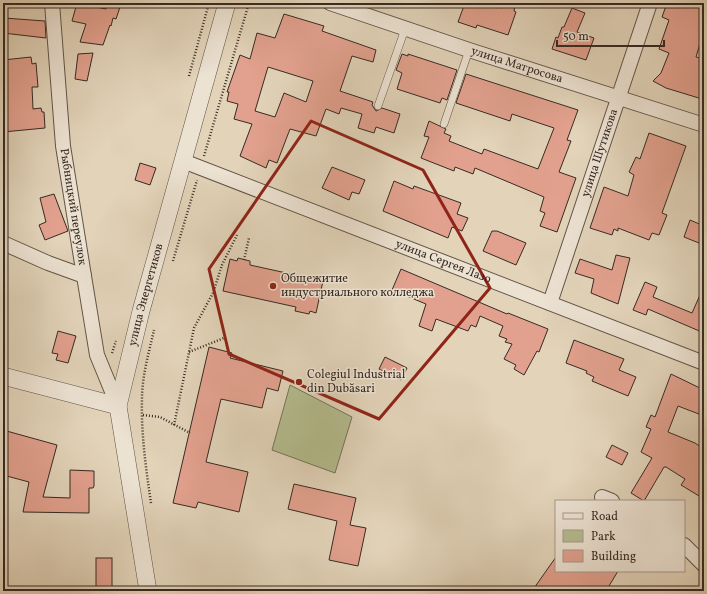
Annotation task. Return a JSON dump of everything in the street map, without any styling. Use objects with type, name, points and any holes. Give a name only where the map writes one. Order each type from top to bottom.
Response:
[{"type":"street","name":"Рыбницкий переулок","points":[[52,3],[63,146],[84,276],[97,355],[118,406]]},
{"type":"street","name":"улица Энергетиков","points":[[148,591],[118,406],[141,311],[227,3]]},
{"type":"street","name":"улица Матросова","points":[[330,3],[469,50],[704,125]]},
{"type":"street","name":"улица Шутикова","points":[[550,303],[617,97],[650,3]]},
{"type":"street","name":"улица Сергея Лазо","points":[[182,161],[704,363]]},
{"type":"street","points":[[3,243],[48,263],[84,276]]},
{"type":"street","points":[[3,376],[118,406]]},
{"type":"street","points":[[685,546],[704,565]]},
{"type":"lane","points":[[378,106],[405,29]]},
{"type":"lane","points":[[444,124],[469,50]]},
{"type":"path","points":[[172,263],[249,3]]},
{"type":"path","points":[[174,424],[194,328],[213,293],[222,265],[237,235]]},
{"type":"path","points":[[244,260],[249,238]]},
{"type":"path","points":[[152,507],[146,468],[142,399],[146,366],[156,323]]},
{"type":"path","points":[[189,352],[224,338]]},
{"type":"path","points":[[143,415],[160,417],[190,433]]},
{"type":"highlighted area","points":[[311,121],[423,170],[490,288],[379,419],[229,354],[209,269]]},
{"type":"green space","points":[[290,385],[352,417],[335,473],[272,450]]},
{"type":"building","points":[[77,3],[106,9],[107,4],[120,7],[116,19],[113,18],[103,45],[80,42],[86,24],[72,21]]},
{"type":"building","points":[[465,3],[489,3],[502,8],[504,3],[515,6],[514,11],[516,12],[508,35],[477,25],[476,28],[458,22]]},
{"type":"building","points":[[667,3],[704,3],[704,30],[696,57],[704,59],[704,92],[702,99],[666,88],[653,81],[661,73],[669,53],[659,49],[669,20],[662,17]]},
{"type":"building","points":[[572,8],[585,13],[577,32],[594,38],[586,60],[552,49],[556,37],[558,38]]},
{"type":"building","points":[[284,14],[324,26],[322,31],[376,50],[373,62],[352,56],[340,91],[373,102],[372,105],[376,111],[382,108],[400,114],[394,133],[376,127],[374,133],[358,128],[362,114],[341,108],[339,114],[326,109],[316,136],[290,129],[277,163],[269,160],[266,168],[240,156],[252,124],[234,119],[238,104],[227,101],[229,92],[227,92],[240,55],[250,59],[257,33],[275,38]],"holes":[[[268,67],[313,81],[306,102],[284,93],[275,117],[255,111]]]},
{"type":"building","points":[[4,18],[45,21],[46,38],[3,33]]},
{"type":"building","points":[[93,53],[87,81],[75,79],[78,54]]},
{"type":"building","points":[[402,54],[408,56],[408,54],[457,70],[447,100],[442,98],[440,103],[397,89],[402,73],[396,70]]},
{"type":"building","points":[[31,57],[32,64],[36,63],[38,87],[32,87],[33,109],[41,108],[42,112],[44,112],[45,128],[3,132],[3,60]]},
{"type":"building","points":[[466,74],[578,110],[567,140],[571,141],[559,172],[576,178],[557,232],[540,226],[545,213],[540,211],[544,197],[475,168],[473,174],[455,167],[454,171],[421,158],[429,137],[424,136],[429,121],[446,129],[444,133],[451,136],[449,141],[482,154],[484,149],[538,169],[554,128],[512,114],[510,121],[456,103]]},
{"type":"building","points":[[649,133],[686,146],[662,213],[667,215],[659,235],[652,233],[649,240],[618,228],[618,231],[614,229],[612,235],[590,228],[604,187],[628,196],[634,175],[629,172],[636,157],[640,159]]},
{"type":"building","points":[[140,163],[156,168],[150,185],[135,180]]},
{"type":"building","points":[[332,167],[365,180],[359,194],[352,192],[349,200],[322,188]]},
{"type":"building","points":[[394,181],[413,189],[414,186],[461,203],[457,214],[468,218],[462,231],[452,227],[448,238],[383,211]]},
{"type":"building","points":[[54,194],[68,231],[45,240],[39,225],[46,222],[40,198]]},
{"type":"building","points":[[690,220],[704,226],[704,245],[684,237]]},
{"type":"building","points":[[492,231],[497,231],[526,243],[516,265],[483,251]]},
{"type":"building","points":[[616,255],[630,258],[618,304],[591,293],[594,279],[575,273],[580,259],[612,270]]},
{"type":"building","name":"Общежитие индустриального колледжа","points":[[238,258],[250,261],[250,265],[323,281],[316,313],[310,311],[309,314],[295,311],[296,307],[223,291],[230,259],[237,261]]},
{"type":"building","points":[[401,269],[507,314],[508,313],[548,329],[539,352],[537,351],[524,375],[514,369],[516,365],[504,359],[512,344],[505,342],[507,339],[499,336],[503,326],[480,316],[476,327],[471,325],[468,331],[436,319],[432,331],[419,326],[426,304],[392,290]]},
{"type":"building","points":[[645,282],[657,287],[653,297],[692,313],[704,286],[704,333],[648,309],[646,315],[633,310]]},
{"type":"building","points":[[58,331],[76,336],[68,363],[56,360],[58,354],[52,353]]},
{"type":"building","points":[[574,340],[624,359],[619,370],[636,377],[628,396],[592,381],[594,377],[586,373],[587,371],[566,363]]},
{"type":"building","points":[[209,347],[232,353],[230,358],[283,371],[278,391],[267,388],[262,408],[221,399],[206,462],[248,472],[239,512],[198,502],[196,508],[173,503]]},
{"type":"building","points":[[385,357],[407,368],[401,380],[379,369]]},
{"type":"building","points":[[671,374],[704,390],[704,416],[678,406],[668,432],[695,443],[704,449],[704,499],[681,485],[685,479],[666,467],[664,467],[645,500],[631,493],[652,458],[641,452],[651,429],[646,427],[651,415],[655,417]]},
{"type":"building","points":[[3,430],[57,445],[43,497],[70,498],[70,470],[94,471],[94,486],[93,488],[89,488],[89,513],[23,512],[29,482],[3,475]]},
{"type":"building","points":[[612,445],[628,453],[622,465],[606,457]]},
{"type":"building","points":[[294,484],[356,498],[350,525],[366,528],[358,566],[329,560],[337,521],[288,509]]},
{"type":"building","points":[[96,558],[112,558],[112,591],[96,591]]},
{"type":"building","points":[[555,558],[555,572],[617,572],[606,591],[532,591]]},
{"type":"place","name":"Общежитие индустриального колледжа","points":[[273,286]]},
{"type":"place","name":"Colegiul Industrial din Dubăsari","points":[[299,382]]}]
